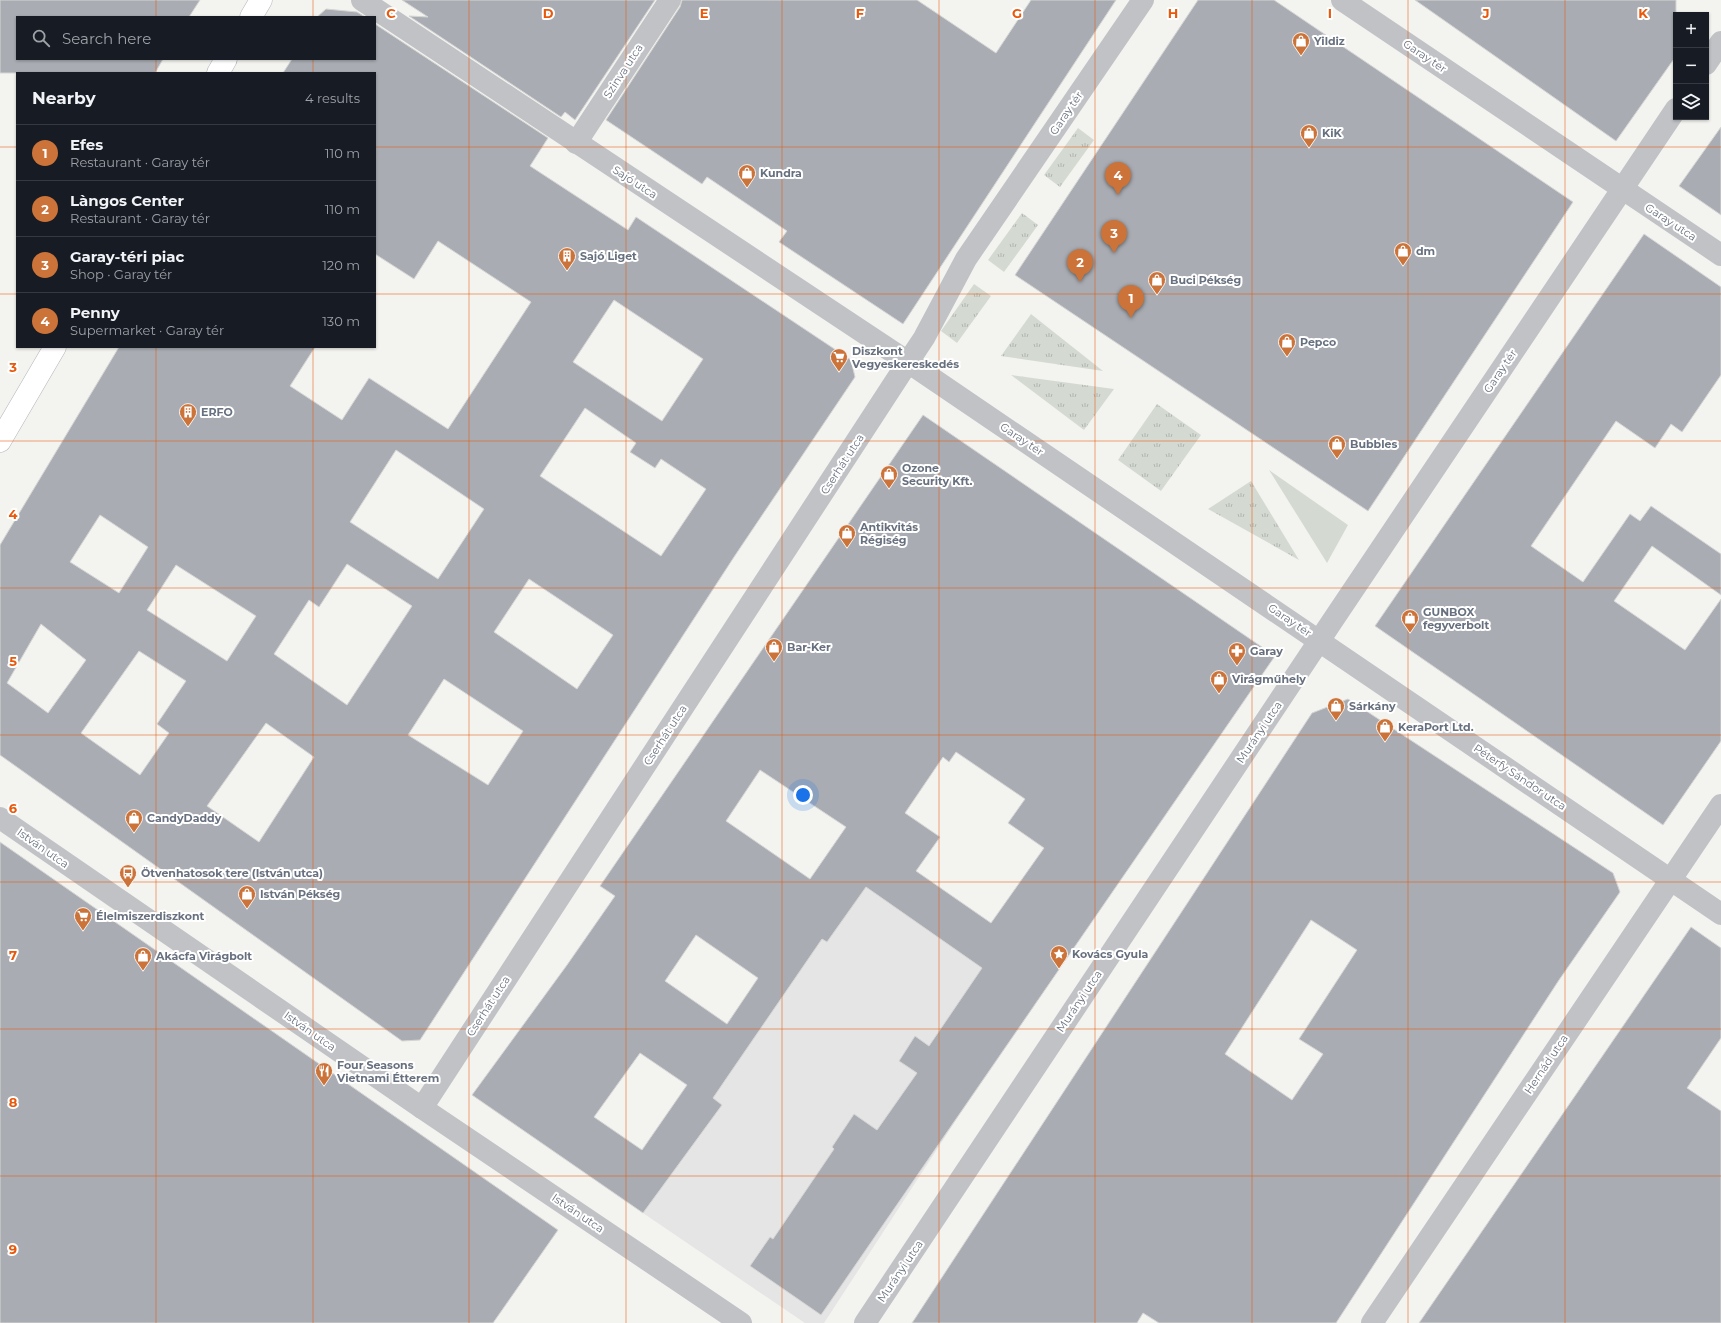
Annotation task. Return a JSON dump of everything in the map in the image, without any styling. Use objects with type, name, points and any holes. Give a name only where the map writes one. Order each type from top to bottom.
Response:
[{"type":"main road","points":[[252,16],[261,0]]},
{"type":"main road","points":[[219,72],[225,60]]},
{"type":"main road","points":[[0,441],[54,348]]},
{"type":"street","name":"Sajó utca","points":[[362,0],[908,362]]},
{"type":"street","name":"Szinva utca","points":[[576,143],[670,0]]},
{"type":"street","name":"Garay tér","points":[[1143,0],[966,259],[924,338],[908,362],[1320,640],[1622,189],[1342,0]]},
{"type":"street","points":[[1709,60],[1721,42]]},
{"type":"street","points":[[1622,189],[1673,113]]},
{"type":"street","name":"Garay utca","points":[[1622,189],[1721,255]]},
{"type":"street","name":"Cserhát utca","points":[[422,1108],[908,362]]},
{"type":"street","name":"Péterfy Sándor utca","points":[[1320,640],[1721,914]]},
{"type":"street","name":"Murányi utca","points":[[865,1323],[1320,640]]},
{"type":"street","name":"Hernád utca","points":[[1372,1323],[1721,805]]},
{"type":"street","name":"István utca","points":[[0,818],[422,1108],[741,1323]]},
{"type":"shaded area","points":[[878,869],[874,893],[1035,1005],[958,1117],[824,1323],[805,1323],[643,1213],[721,1105],[713,1098],[728,1076],[822,939],[827,942]]},
{"type":"green space","points":[[1078,128],[1094,140],[1060,187],[1044,175]]},
{"type":"green space","points":[[1022,213],[1038,225],[1004,272],[988,260]]},
{"type":"green space","points":[[974,284],[991,296],[957,343],[941,331]]},
{"type":"green space","points":[[1031,314],[1103,371],[1001,356]]},
{"type":"green space","points":[[1011,375],[1114,389],[1084,430]]},
{"type":"green space","points":[[1157,404],[1201,435],[1161,491],[1118,460]]},
{"type":"green space","points":[[1269,470],[1348,525],[1327,563]]},
{"type":"green space","points":[[1251,481],[1299,560],[1208,509]]},
{"type":"building","points":[[0,0],[200,0],[190,16],[16,16],[16,60],[162,60],[156,72],[0,73]]},
{"type":"building","points":[[402,0],[655,0],[575,120],[565,112],[561,117],[409,16],[428,17]]},
{"type":"building","points":[[682,0],[917,0],[996,53],[1031,0],[1116,0],[903,324],[779,242],[787,231],[707,177],[702,184],[606,120],[680,7]]},
{"type":"building","points":[[1198,0],[1274,0],[1573,202],[1368,511],[1015,275]]},
{"type":"building","points":[[1415,0],[1676,0],[1676,12],[1673,12],[1673,60],[1616,141]]},
{"type":"building","points":[[326,9],[357,12],[363,16],[318,16]]},
{"type":"building","points":[[376,25],[548,138],[530,166],[628,230],[636,217],[851,360],[855,377],[734,557],[420,1040],[402,1041],[0,755],[0,545],[118,348],[314,348],[290,386],[342,420],[369,378],[448,429],[531,302],[438,241],[414,279],[376,255],[376,72],[284,72],[291,60],[376,60]],"holes":[[[614,300],[703,359],[662,421],[573,362]],[[585,408],[636,443],[630,452],[655,468],[661,459],[706,489],[661,556],[540,476]],[[396,450],[484,509],[438,579],[350,522]],[[100,515],[148,547],[119,593],[70,562]],[[347,564],[412,606],[347,705],[274,654],[309,600],[319,607]],[[176,565],[256,616],[227,661],[147,610]],[[529,579],[613,635],[577,689],[494,632]],[[41,624],[86,660],[48,713],[7,683]],[[139,651],[186,681],[157,724],[169,733],[140,775],[81,733]],[[444,679],[523,731],[488,785],[408,735]],[[266,723],[314,757],[259,842],[207,806]]]},
{"type":"building","points":[[1721,127],[1721,215],[1679,186]]},
{"type":"building","points":[[1644,234],[1721,287],[1721,375],[1682,432],[1671,424],[1655,448],[1616,421],[1531,546],[1583,582],[1630,514],[1640,521],[1651,506],[1721,554],[1721,595],[1652,546],[1614,601],[1685,650],[1721,599],[1721,741],[1663,825],[1375,626]]},
{"type":"building","points":[[923,415],[1275,656],[821,1315],[750,1266],[770,1237],[773,1239],[834,1149],[832,1147],[854,1114],[877,1130],[917,1073],[899,1061],[915,1036],[929,1046],[982,968],[866,887],[827,942],[822,939],[728,1076],[713,1098],[722,1105],[643,1213],[472,1095],[567,965],[615,896],[600,886]],"holes":[[[956,752],[1025,799],[1008,823],[1044,848],[991,923],[916,871],[940,837],[905,813],[943,757],[949,762]],[[760,770],[846,827],[810,879],[726,821]],[[696,935],[758,978],[727,1024],[665,981]],[[640,1053],[687,1085],[642,1150],[594,1117]]]},
{"type":"building","points":[[1348,699],[1613,873],[1620,892],[1559,980],[1336,1323],[1159,1323],[1143,1313],[1137,1323],[912,1323],[1312,713]],"holes":[[[1311,920],[1357,950],[1299,1039],[1323,1054],[1292,1100],[1225,1054]]]},
{"type":"building","points":[[0,842],[558,1230],[493,1323],[0,1323]]},
{"type":"building","points":[[1691,927],[1721,948],[1721,1038],[1687,1088],[1721,1111],[1721,1323],[1419,1323]]},
{"type":"place","name":"Yildiz","points":[[1301,56]]},
{"type":"place","name":"KiK","points":[[1309,148]]},
{"type":"place","name":"Kundra","points":[[747,188]]},
{"type":"place","name":"Penny","points":[[1118,195]]},
{"type":"place","name":"Garay-téri piac","points":[[1114,253]]},
{"type":"place","name":"dm","points":[[1403,266]]},
{"type":"place","name":"Sajó Liget","points":[[567,271]]},
{"type":"place","name":"Làngos Center","points":[[1080,282]]},
{"type":"place","name":"Buci Pékség","points":[[1157,295]]},
{"type":"place","name":"Efes","points":[[1131,318]]},
{"type":"place","name":"Pepco","points":[[1287,357]]},
{"type":"place","name":"Diszkont Vegyeskereskedés","points":[[839,372]]},
{"type":"place","name":"ERFO","points":[[188,427]]},
{"type":"place","name":"Bubbles","points":[[1337,459]]},
{"type":"place","name":"Ozone Security Kft.","points":[[889,489]]},
{"type":"place","name":"Antikvitás Régiség","points":[[847,548]]},
{"type":"place","name":"GUNBOX fegyverbolt","points":[[1410,633]]},
{"type":"place","name":"Bar-Ker","points":[[774,662]]},
{"type":"place","name":"Garay","points":[[1237,666]]},
{"type":"place","name":"Virágműhely","points":[[1219,694]]},
{"type":"place","name":"Sárkány","points":[[1336,721]]},
{"type":"place","name":"KeraPort Ltd.","points":[[1385,742]]},
{"type":"place","name":"CandyDaddy","points":[[134,833]]},
{"type":"place","name":"Ötvenhatosok tere (István utca)","points":[[128,888]]},
{"type":"place","name":"István Pékség","points":[[247,909]]},
{"type":"place","name":"Élelmiszerdiszkont","points":[[83,931]]},
{"type":"place","name":"Kovács Gyula","points":[[1059,969]]},
{"type":"place","name":"Akácfa Virágbolt","points":[[143,971]]},
{"type":"place","name":"Four Seasons Vietnami Étterem","points":[[324,1086]]}]
